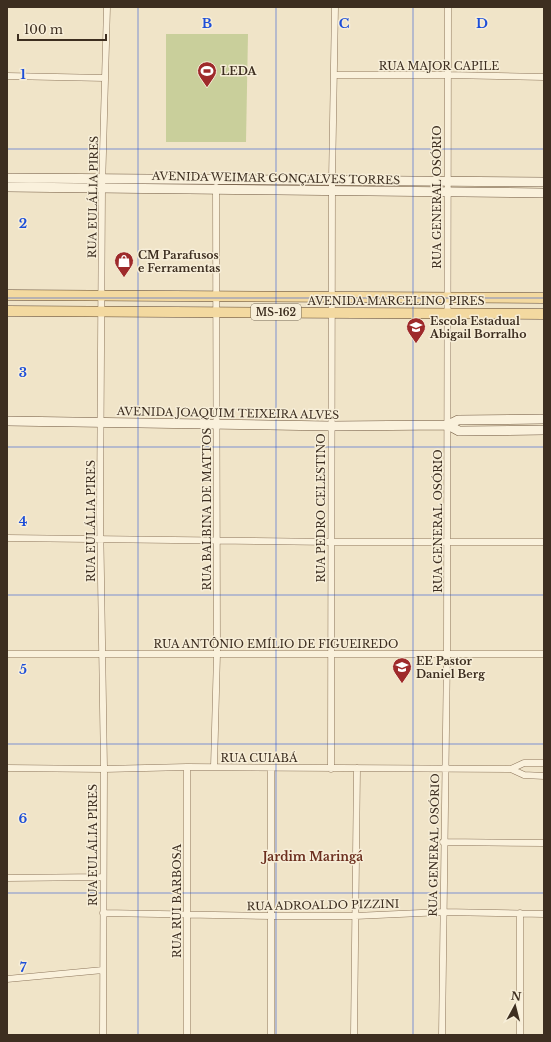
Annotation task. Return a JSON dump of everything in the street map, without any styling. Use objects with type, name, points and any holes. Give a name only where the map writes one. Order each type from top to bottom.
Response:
[{"type":"main road","name":"AVENIDA WEIMAR GONÇALVES TORRES","points":[[7,178],[216,189],[332,192],[544,193]]},
{"type":"main road","name":"AVENIDA WEIMAR GONÇALVES TORRES","points":[[7,187],[216,179],[544,182]]},
{"type":"main road","name":"AVENIDA MARCELINO PIRES","points":[[7,295],[544,298]]},
{"type":"main road","name":"AVENIDA MARCELINO PIRES","points":[[7,310],[544,314]]},
{"type":"main road","name":"AVENIDA JOAQUIM TEIXEIRA ALVES","points":[[7,421],[101,424],[331,426],[448,425],[458,420],[544,419]]},
{"type":"main road","name":"AVENIDA JOAQUIM TEIXEIRA ALVES","points":[[448,425],[459,431],[544,430]]},
{"type":"street","name":"RUA EULÁLIA PIRES","points":[[103,1035],[102,877],[104,770],[100,539],[101,296],[106,7]]},
{"type":"street","name":"RUA PEDRO CELESTINO","points":[[331,769],[331,426],[333,312],[332,180],[335,7]]},
{"type":"street","name":"RUA GENERAL OSÓRIO","points":[[442,1035],[443,842],[447,654],[448,425],[446,298],[448,7]]},
{"type":"street","name":"RUA MAJOR CAPILE","points":[[334,76],[447,75],[544,77]]},
{"type":"street","points":[[7,76],[105,78]]},
{"type":"street","name":"RUA BALBINA DE MATTOS","points":[[214,768],[217,654],[216,540],[218,311],[216,179]]},
{"type":"street","points":[[7,538],[331,542],[544,542]]},
{"type":"street","name":"RUA ANTÔNIO EMÍLIO DE FIGUEIREDO","points":[[7,654],[544,654]]},
{"type":"street","name":"RUA CUIABÁ","points":[[511,770],[524,763],[544,763]]},
{"type":"street","name":"RUA CUIABÁ","points":[[7,768],[104,770],[186,767],[445,769],[511,770],[524,775],[544,776]]},
{"type":"street","name":"RUA RUI BARBOSA","points":[[186,767],[188,914],[187,1035]]},
{"type":"street","points":[[270,768],[272,916],[271,1035]]},
{"type":"street","points":[[354,1035],[357,768]]},
{"type":"street","points":[[443,842],[544,844]]},
{"type":"street","points":[[7,878],[102,877]]},
{"type":"street","name":"RUA ADROALDO PIZZINI","points":[[103,913],[272,916],[355,916],[443,912],[544,914]]},
{"type":"street","points":[[520,913],[520,1035]]},
{"type":"street","points":[[7,979],[103,970]]},
{"type":"green space","name":"LEDA","points":[[166,34],[248,34],[246,142],[166,142]]},
{"type":"place","name":"LEDA","points":[[207,88]]},
{"type":"place","name":"CM Parafusos e Ferramentas","points":[[124,278]]},
{"type":"place","name":"Escola Estadual Abigail Borralho","points":[[416,344]]},
{"type":"place","name":"EE Pastor Daniel Berg","points":[[402,684]]},
{"type":"district","name":"Jardim Maringá","points":[[313,857]]}]
